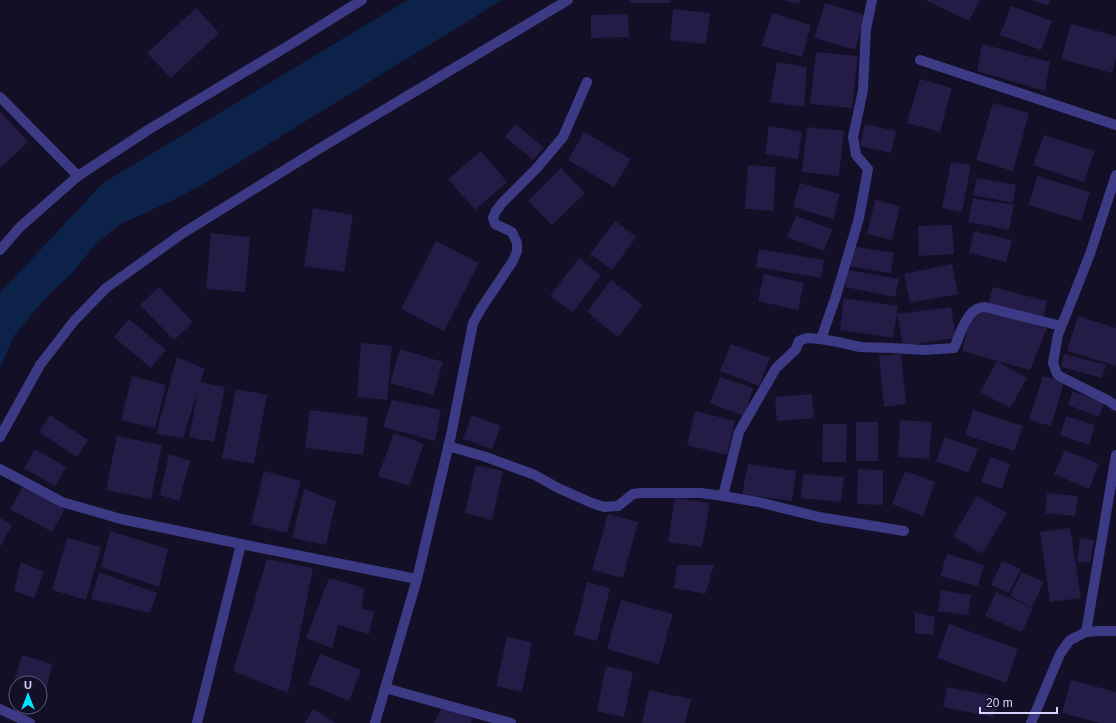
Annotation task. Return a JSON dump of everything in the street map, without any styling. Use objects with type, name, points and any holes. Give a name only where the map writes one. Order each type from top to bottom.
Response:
[{"type":"street","points":[[0,250],[20,227],[78,176],[148,130],[362,0]]},
{"type":"street","points":[[0,436],[40,366],[74,321],[106,288],[189,229],[324,146],[568,0]]},
{"type":"street","points":[[821,339],[836,296],[859,218],[868,169],[856,155],[853,137],[863,90],[866,29],[872,0]]},
{"type":"street","points":[[920,60],[1116,125]]},
{"type":"street","points":[[375,723],[417,579],[448,446],[473,323],[513,261],[517,251],[517,243],[512,232],[495,224],[493,218],[502,203],[536,169],[563,137],[587,82]]},
{"type":"street","points":[[0,97],[78,176]]},
{"type":"street","points":[[1116,175],[1090,254],[1058,335],[1053,363],[1057,374],[1061,377],[1110,401],[1116,406]]},
{"type":"street","points":[[724,493],[739,432],[776,368],[796,349],[799,341],[807,338],[821,339],[860,347],[924,350],[954,348],[967,318],[975,310],[981,307],[1062,326]]},
{"type":"street","points":[[448,446],[486,457],[535,475],[558,488],[604,507],[618,506],[633,494],[640,493],[724,493],[819,517],[904,531]]},
{"type":"street","points":[[1086,632],[1116,455]]},
{"type":"street","points":[[0,469],[62,502],[121,519],[417,579]]},
{"type":"street","points":[[197,723],[241,544]]},
{"type":"street","points":[[1031,723],[1060,654],[1070,640],[1086,632],[1116,631]]},
{"type":"street","points":[[385,688],[510,723]]},
{"type":"street","points":[[0,709],[30,723]]},
{"type":"water","points":[[407,0],[502,0],[202,185],[119,225],[93,247],[74,271],[43,301],[14,336],[0,368],[0,293],[103,183]]},
{"type":"building","points":[[629,0],[671,0],[671,3],[629,3]]},
{"type":"building","points":[[782,0],[800,0],[799,4]]},
{"type":"building","points":[[925,0],[980,0],[969,21]]},
{"type":"building","points":[[1031,0],[1050,0],[1048,6]]},
{"type":"building","points":[[825,3],[865,15],[855,50],[814,38]]},
{"type":"building","points":[[1011,6],[1052,21],[1041,50],[1000,35]]},
{"type":"building","points":[[196,8],[219,33],[171,78],[147,53]]},
{"type":"building","points":[[673,9],[710,13],[706,44],[670,40]]},
{"type":"building","points":[[772,13],[811,25],[802,57],[762,46]]},
{"type":"building","points":[[628,14],[629,37],[591,38],[591,15]]},
{"type":"building","points":[[1071,24],[1116,36],[1116,57],[1112,73],[1061,59]]},
{"type":"building","points":[[982,44],[1050,62],[1045,91],[977,71]]},
{"type":"building","points":[[816,52],[858,56],[852,108],[810,104]]},
{"type":"building","points":[[777,62],[807,67],[804,107],[770,102]]},
{"type":"building","points":[[920,79],[952,88],[940,132],[907,123]]},
{"type":"building","points":[[993,103],[1029,113],[1013,171],[976,160]]},
{"type":"building","points":[[0,111],[28,142],[0,168]]},
{"type":"building","points":[[516,124],[544,148],[533,160],[505,137]]},
{"type":"building","points":[[865,124],[896,131],[891,153],[860,146]]},
{"type":"building","points":[[769,126],[802,132],[798,159],[765,154]]},
{"type":"building","points":[[807,127],[844,131],[839,176],[802,172]]},
{"type":"building","points":[[584,132],[631,159],[614,187],[568,160]]},
{"type":"building","points":[[1044,135],[1095,151],[1084,182],[1033,165]]},
{"type":"building","points":[[481,151],[507,182],[475,210],[448,179]]},
{"type":"building","points":[[951,162],[971,165],[962,212],[942,208]]},
{"type":"building","points":[[748,165],[776,167],[773,211],[745,209]]},
{"type":"building","points":[[561,168],[585,193],[552,225],[528,201]]},
{"type":"building","points":[[1037,176],[1090,192],[1081,221],[1029,205]]},
{"type":"building","points":[[977,178],[1016,185],[1013,203],[973,195]]},
{"type":"building","points":[[800,183],[840,194],[833,219],[793,207]]},
{"type":"building","points":[[973,198],[1014,205],[1009,230],[968,222]]},
{"type":"building","points":[[875,200],[900,206],[892,240],[867,234]]},
{"type":"building","points":[[313,208],[353,215],[344,272],[304,266]]},
{"type":"building","points":[[796,216],[832,229],[824,251],[787,237]]},
{"type":"building","points":[[615,221],[636,237],[612,270],[590,254]]},
{"type":"building","points":[[952,225],[954,254],[919,256],[918,226]]},
{"type":"building","points":[[974,231],[1012,240],[1006,262],[969,253]]},
{"type":"building","points":[[211,233],[250,237],[245,292],[206,289]]},
{"type":"building","points":[[436,241],[479,263],[444,331],[401,309]]},
{"type":"building","points":[[852,246],[894,253],[891,273],[849,266]]},
{"type":"building","points":[[759,249],[824,260],[821,278],[756,267]]},
{"type":"building","points":[[579,258],[601,275],[573,312],[550,296]]},
{"type":"building","points":[[952,264],[958,294],[910,303],[904,274]]},
{"type":"building","points":[[848,270],[899,279],[895,297],[845,287]]},
{"type":"building","points":[[764,274],[804,283],[798,310],[758,301]]},
{"type":"building","points":[[611,280],[643,305],[618,337],[587,312]]},
{"type":"building","points":[[159,287],[193,322],[174,340],[140,305]]},
{"type":"building","points":[[993,287],[1047,301],[1043,318],[988,304]]},
{"type":"building","points":[[844,298],[898,306],[893,338],[840,330]]},
{"type":"building","points":[[951,307],[956,338],[903,346],[897,314]]},
{"type":"building","points":[[985,312],[1047,328],[1030,370],[962,351],[971,317]]},
{"type":"building","points":[[1078,316],[1116,328],[1116,366],[1067,351]]},
{"type":"building","points":[[129,319],[166,350],[151,368],[114,337]]},
{"type":"building","points":[[361,343],[392,346],[387,400],[357,397]]},
{"type":"building","points":[[731,344],[770,358],[759,386],[720,371]]},
{"type":"building","points":[[400,349],[443,362],[433,395],[390,383]]},
{"type":"building","points":[[901,354],[906,404],[884,407],[879,356]]},
{"type":"building","points":[[1064,354],[1106,365],[1102,378],[1061,367]]},
{"type":"building","points":[[177,357],[205,369],[200,382],[225,387],[214,442],[189,437],[198,390],[183,438],[156,434]]},
{"type":"building","points":[[997,361],[1027,378],[1010,408],[980,392]]},
{"type":"building","points":[[132,376],[166,385],[155,428],[121,420]]},
{"type":"building","points":[[1043,376],[1064,382],[1051,426],[1029,420]]},
{"type":"building","points":[[720,377],[753,388],[744,416],[710,403]]},
{"type":"building","points":[[236,389],[267,395],[254,464],[222,458]]},
{"type":"building","points":[[1073,391],[1104,403],[1099,417],[1068,405]]},
{"type":"building","points":[[812,394],[814,418],[777,421],[775,397]]},
{"type":"building","points":[[392,400],[441,410],[435,441],[383,427]]},
{"type":"building","points":[[310,410],[368,417],[363,455],[305,448]]},
{"type":"building","points":[[973,410],[1023,426],[1014,451],[965,435]]},
{"type":"building","points":[[695,411],[735,421],[727,455],[687,445]]},
{"type":"building","points":[[50,415],[88,440],[77,457],[39,432]]},
{"type":"building","points":[[472,415],[501,426],[492,449],[463,439]]},
{"type":"building","points":[[1066,416],[1095,425],[1089,445],[1060,435]]},
{"type":"building","points":[[900,420],[932,422],[929,459],[898,457]]},
{"type":"building","points":[[856,422],[878,422],[878,461],[856,461]]},
{"type":"building","points":[[823,424],[847,424],[846,462],[822,462]]},
{"type":"building","points":[[394,433],[424,444],[409,486],[378,476]]},
{"type":"building","points":[[117,436],[162,445],[151,499],[106,490]]},
{"type":"building","points":[[945,437],[978,449],[968,473],[936,461]]},
{"type":"building","points":[[35,449],[66,467],[55,486],[24,468]]},
{"type":"building","points":[[1065,450],[1099,464],[1089,489],[1054,474]]},
{"type":"building","points":[[169,454],[190,461],[179,501],[160,495]]},
{"type":"building","points":[[990,457],[1010,464],[1002,489],[981,482]]},
{"type":"building","points":[[748,464],[796,471],[792,501],[742,494]]},
{"type":"building","points":[[476,465],[503,471],[492,520],[465,513]]},
{"type":"building","points":[[858,469],[883,470],[883,505],[857,504]]},
{"type":"building","points":[[264,471],[301,481],[287,533],[251,524]]},
{"type":"building","points":[[905,471],[935,482],[923,516],[892,504]]},
{"type":"building","points":[[803,474],[844,477],[841,502],[801,498]]},
{"type":"building","points":[[24,485],[65,509],[52,532],[10,509]]},
{"type":"building","points":[[304,489],[336,501],[326,545],[292,538]]},
{"type":"building","points":[[1047,493],[1078,496],[1075,516],[1045,513]]},
{"type":"building","points":[[977,496],[1007,513],[982,554],[953,536]]},
{"type":"building","points":[[675,498],[710,503],[702,547],[668,542]]},
{"type":"building","points":[[608,514],[638,522],[623,578],[592,570]]},
{"type":"building","points":[[0,518],[12,525],[0,547]]},
{"type":"building","points":[[1070,528],[1081,598],[1050,602],[1040,532]]},
{"type":"building","points":[[110,531],[168,549],[159,587],[101,567]]},
{"type":"building","points":[[67,538],[101,547],[86,600],[52,590]]},
{"type":"building","points":[[1080,538],[1094,540],[1090,563],[1077,561]]},
{"type":"building","points":[[947,554],[984,565],[978,586],[940,576]]},
{"type":"building","points":[[267,559],[313,568],[288,693],[233,671]]},
{"type":"building","points":[[1002,561],[1021,569],[1009,593],[991,585]]},
{"type":"building","points":[[21,562],[44,572],[34,598],[14,591]]},
{"type":"building","points":[[677,565],[714,565],[705,594],[674,588]]},
{"type":"building","points":[[99,572],[157,593],[150,613],[91,599]]},
{"type":"building","points":[[1022,572],[1044,582],[1032,607],[1010,596]]},
{"type":"building","points":[[329,578],[364,588],[362,609],[374,612],[369,634],[338,625],[332,648],[306,638]]},
{"type":"building","points":[[587,582],[610,588],[597,641],[574,635]]},
{"type":"building","points":[[941,590],[971,595],[968,615],[938,611]]},
{"type":"building","points":[[996,592],[1033,608],[1022,632],[985,616]]},
{"type":"building","points":[[621,600],[673,614],[659,664],[607,649]]},
{"type":"building","points":[[915,612],[935,617],[933,635],[915,633]]},
{"type":"building","points":[[949,624],[1018,649],[1006,683],[937,658]]},
{"type":"building","points":[[507,637],[532,642],[522,692],[496,686]]},
{"type":"building","points":[[320,654],[361,670],[349,701],[308,684]]},
{"type":"building","points":[[22,655],[52,664],[48,682],[48,675],[16,675]]},
{"type":"building","points":[[606,666],[633,672],[624,717],[597,711]]},
{"type":"building","points":[[1071,680],[1116,692],[1116,723],[1100,723],[1062,713]]},
{"type":"building","points":[[947,687],[999,697],[994,717],[943,707]]},
{"type":"building","points":[[649,690],[691,699],[685,723],[642,723]]},
{"type":"building","points":[[443,705],[473,719],[471,723],[434,723]]},
{"type":"building","points":[[313,709],[336,723],[305,723]]}]
